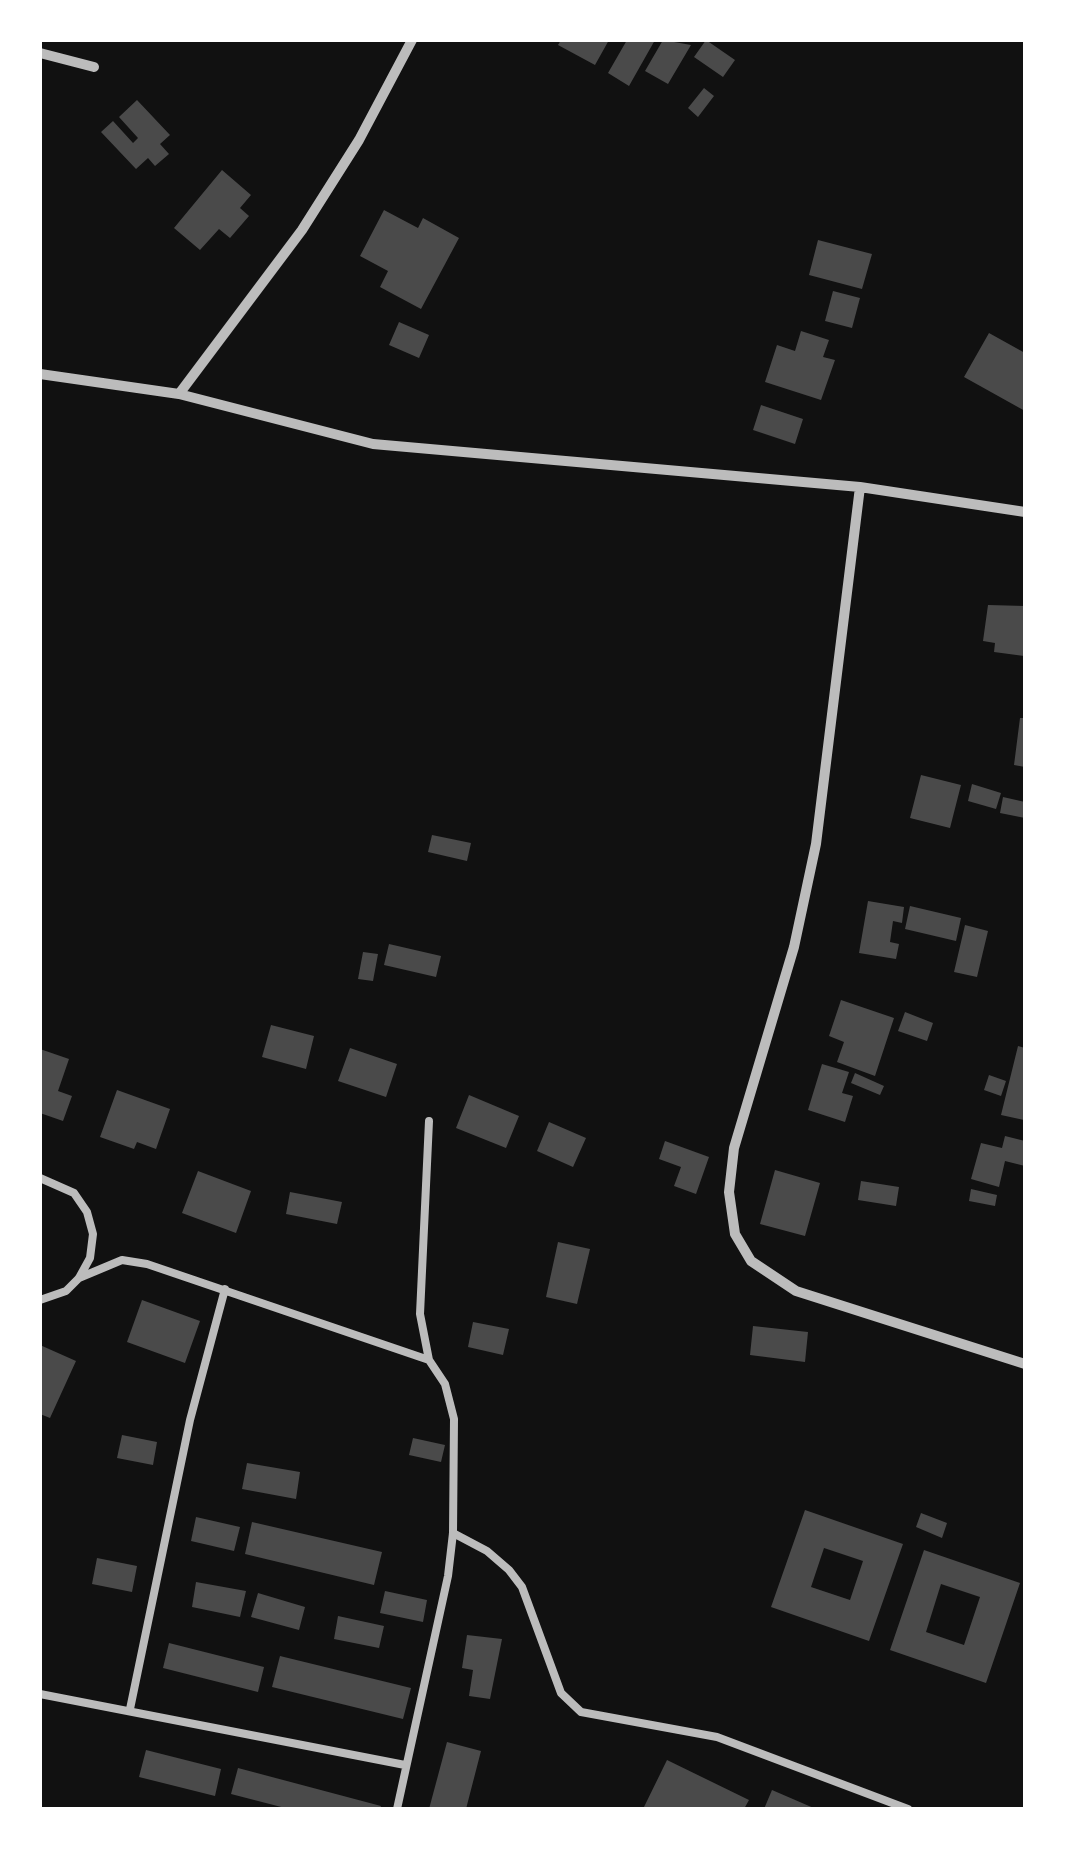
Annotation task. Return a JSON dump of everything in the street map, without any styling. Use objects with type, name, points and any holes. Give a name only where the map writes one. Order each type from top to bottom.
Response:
[{"type":"street","points":[[179,394],[302,230],[360,140],[412,40]]},
{"type":"street","points":[[40,53],[94,67]]},
{"type":"street","points":[[40,374],[179,394],[373,444],[860,487],[1025,512]]},
{"type":"street","points":[[860,487],[816,844],[794,947],[734,1148],[729,1192],[736,1234],[751,1261],[796,1291],[1025,1364]]},
{"type":"lane","points":[[398,1809],[448,1576],[453,1533],[454,1420],[445,1384],[428,1360],[420,1314],[430,1121]]},
{"type":"lane","points":[[40,1178],[74,1193],[87,1212],[93,1234],[90,1258],[79,1278],[66,1290],[40,1300]]},
{"type":"lane","points":[[79,1278],[122,1260],[225,1289],[428,1360]]},
{"type":"lane","points":[[130,1709],[190,1420],[225,1289]]},
{"type":"lane","points":[[453,1533],[487,1551],[522,1587],[561,1693],[581,1712],[717,1736],[908,1809]]},
{"type":"lane","points":[[40,1694],[405,1765]]},
{"type":"lane","points":[[872,1809],[878,1797]]},
{"type":"building","points":[[561,40],[609,40],[595,65],[558,45]]},
{"type":"building","points":[[627,40],[655,40],[629,86],[608,73]]},
{"type":"building","points":[[663,40],[691,45],[668,84],[645,71]]},
{"type":"building","points":[[706,40],[735,60],[723,77],[694,57]]},
{"type":"building","points":[[704,88],[714,96],[698,117],[688,108]]},
{"type":"building","points":[[137,100],[170,135],[160,144],[169,154],[155,166],[148,158],[136,169],[101,132],[113,121],[133,143],[138,138],[119,117]]},
{"type":"building","points":[[222,170],[251,195],[240,208],[249,216],[230,238],[219,229],[200,250],[174,228]]},
{"type":"building","points":[[384,210],[418,228],[423,218],[459,238],[421,309],[380,287],[388,271],[360,256]]},
{"type":"building","points":[[818,240],[872,254],[862,289],[809,275]]},
{"type":"building","points":[[833,291],[860,298],[852,328],[825,321]]},
{"type":"building","points":[[399,322],[429,335],[419,358],[389,345]]},
{"type":"building","points":[[801,331],[829,340],[823,357],[835,360],[821,400],[765,382],[777,345],[795,351]]},
{"type":"building","points":[[989,333],[1025,353],[1025,411],[964,377]]},
{"type":"building","points":[[761,405],[803,419],[795,444],[753,430]]},
{"type":"building","points":[[988,605],[1025,606],[1024,656],[994,652],[995,643],[983,641]]},
{"type":"building","points":[[1020,718],[1025,718],[1025,767],[1014,765]]},
{"type":"building","points":[[921,775],[961,785],[950,828],[910,818]]},
{"type":"building","points":[[972,784],[1001,793],[996,809],[968,801]]},
{"type":"building","points":[[1003,797],[1025,802],[1025,818],[1000,813]]},
{"type":"building","points":[[432,835],[471,843],[467,861],[428,852]]},
{"type":"building","points":[[868,901],[904,907],[902,923],[893,921],[890,942],[899,944],[896,959],[859,953]]},
{"type":"building","points":[[910,906],[961,918],[956,941],[905,929]]},
{"type":"building","points":[[965,925],[988,931],[977,977],[954,972]]},
{"type":"building","points":[[389,944],[441,956],[436,977],[384,965]]},
{"type":"building","points":[[363,952],[378,954],[373,981],[358,979]]},
{"type":"building","points":[[841,1000],[894,1018],[875,1076],[837,1062],[844,1042],[829,1036]]},
{"type":"building","points":[[905,1012],[933,1023],[927,1041],[898,1031]]},
{"type":"building","points":[[271,1025],[314,1036],[306,1069],[262,1057]]},
{"type":"building","points":[[1018,1046],[1025,1048],[1024,1120],[1001,1115]]},
{"type":"building","points":[[350,1048],[397,1064],[386,1097],[338,1081]]},
{"type":"building","points":[[40,1049],[69,1059],[58,1091],[72,1096],[63,1121],[40,1113]]},
{"type":"building","points":[[822,1064],[849,1072],[842,1093],[853,1096],[845,1122],[808,1110]]},
{"type":"building","points":[[855,1073],[884,1086],[880,1095],[851,1083]]},
{"type":"building","points":[[989,1075],[1006,1081],[1001,1096],[984,1090]]},
{"type":"building","points":[[117,1090],[170,1109],[156,1149],[137,1142],[134,1149],[100,1137]]},
{"type":"building","points":[[469,1095],[519,1116],[506,1148],[456,1128]]},
{"type":"building","points":[[549,1122],[586,1138],[573,1167],[537,1151]]},
{"type":"building","points":[[1005,1136],[1025,1141],[1025,1166],[1005,1161],[999,1187],[971,1179],[981,1143],[1002,1148]]},
{"type":"building","points":[[665,1141],[709,1157],[696,1194],[674,1186],[681,1167],[659,1159]]},
{"type":"building","points":[[775,1170],[820,1183],[805,1236],[760,1224]]},
{"type":"building","points":[[198,1171],[251,1191],[236,1233],[182,1213]]},
{"type":"building","points":[[861,1181],[899,1187],[896,1206],[858,1200]]},
{"type":"building","points":[[971,1189],[997,1195],[995,1206],[969,1201]]},
{"type":"building","points":[[290,1192],[342,1202],[337,1224],[286,1214]]},
{"type":"building","points":[[558,1242],[590,1249],[577,1304],[546,1297]]},
{"type":"building","points":[[142,1300],[200,1321],[185,1363],[127,1342]]},
{"type":"building","points":[[473,1322],[509,1329],[503,1355],[468,1347]]},
{"type":"building","points":[[753,1326],[808,1332],[805,1362],[750,1355]]},
{"type":"building","points":[[40,1345],[76,1361],[50,1418],[40,1414]]},
{"type":"building","points":[[122,1435],[157,1442],[153,1465],[117,1458]]},
{"type":"building","points":[[413,1438],[445,1445],[441,1462],[409,1455]]},
{"type":"building","points":[[247,1463],[300,1472],[296,1499],[242,1489]]},
{"type":"building","points":[[805,1510],[903,1544],[869,1641],[771,1607]],"holes":[[[824,1548],[863,1561],[850,1600],[811,1587]]]},
{"type":"building","points":[[921,1513],[947,1523],[942,1538],[916,1527]]},
{"type":"building","points":[[196,1517],[240,1527],[234,1551],[191,1541]]},
{"type":"building","points":[[252,1522],[382,1552],[374,1585],[245,1554]]},
{"type":"building","points":[[924,1550],[1020,1583],[986,1683],[890,1650]],"holes":[[[941,1584],[980,1597],[964,1645],[926,1632]]]},
{"type":"building","points":[[97,1558],[137,1566],[132,1592],[92,1584]]},
{"type":"building","points":[[196,1582],[246,1591],[240,1617],[192,1607]]},
{"type":"building","points":[[385,1591],[427,1600],[423,1622],[380,1613]]},
{"type":"building","points":[[258,1593],[305,1607],[299,1630],[251,1617]]},
{"type":"building","points":[[338,1616],[384,1626],[379,1648],[334,1639]]},
{"type":"building","points":[[467,1635],[502,1639],[490,1699],[469,1696],[473,1670],[462,1668]]},
{"type":"building","points":[[169,1643],[264,1667],[258,1692],[163,1668]]},
{"type":"building","points":[[280,1656],[411,1688],[403,1719],[272,1687]]},
{"type":"building","points":[[447,1742],[481,1751],[466,1809],[429,1809]]},
{"type":"building","points":[[146,1750],[221,1769],[215,1796],[139,1777]]},
{"type":"building","points":[[667,1760],[749,1800],[744,1809],[643,1809]]},
{"type":"building","points":[[238,1768],[381,1806],[289,1809],[231,1794]]},
{"type":"building","points":[[772,1790],[816,1809],[764,1809]]}]
